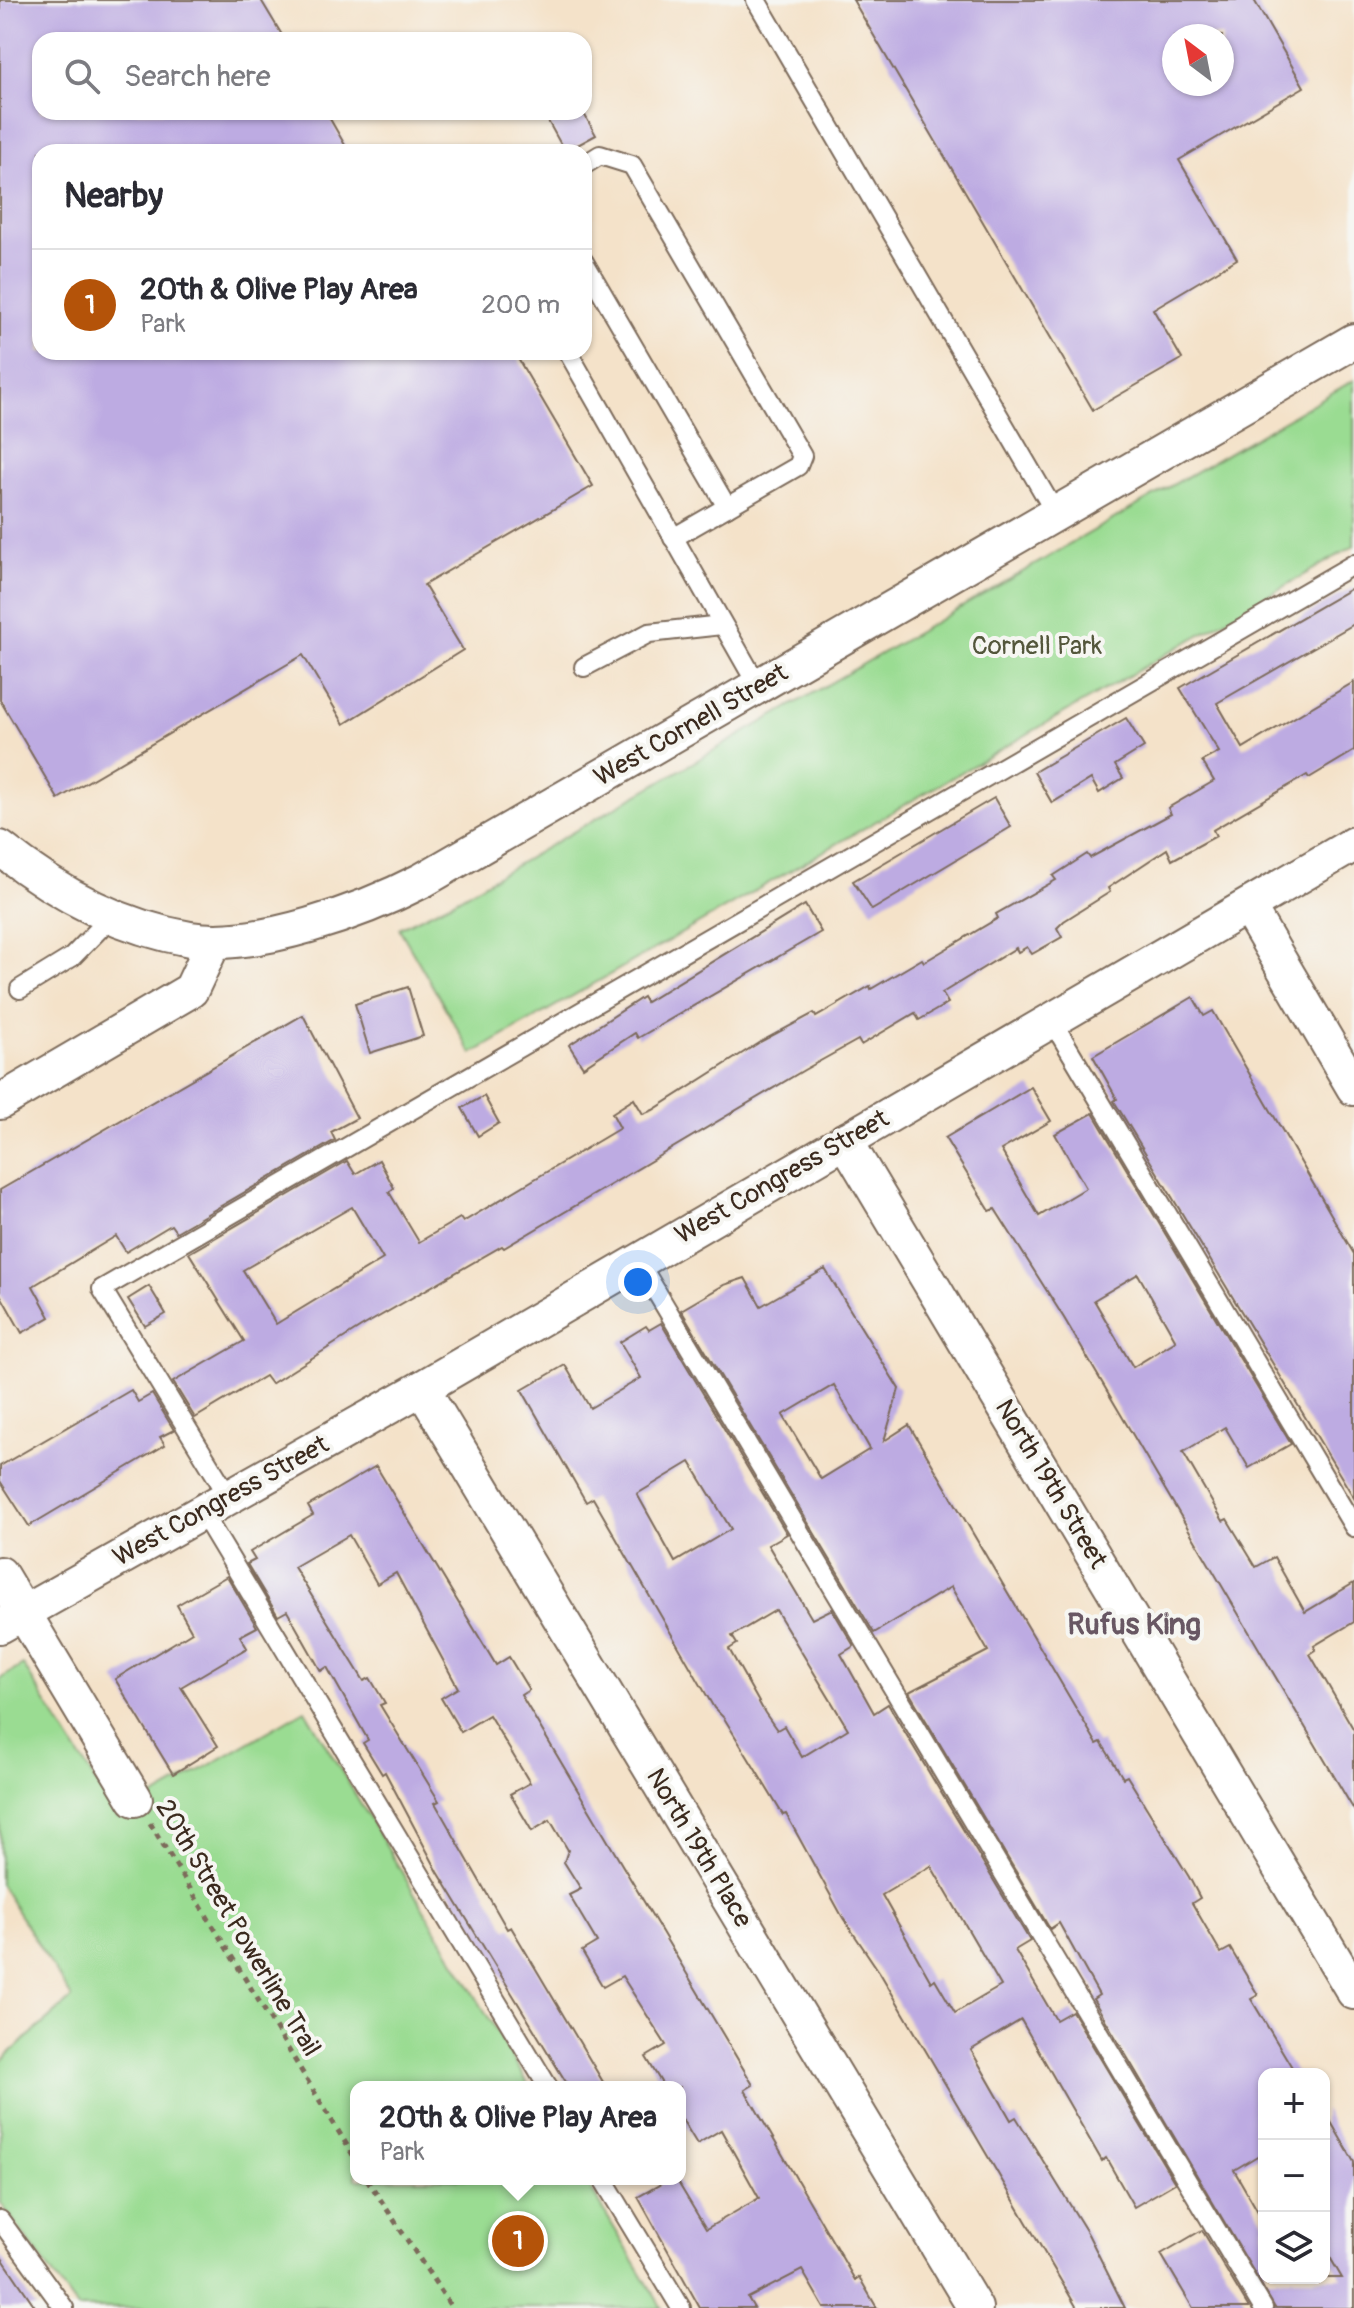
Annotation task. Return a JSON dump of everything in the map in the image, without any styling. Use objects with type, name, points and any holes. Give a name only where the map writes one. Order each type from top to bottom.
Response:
[{"type":"street","name":"West Cornell Street","points":[[0,848],[71,897],[112,916],[191,939],[214,941],[320,922],[395,894],[1354,341]]},
{"type":"street","name":"West Congress Street","points":[[12,1620],[422,1388],[1354,844]]},
{"type":"street","points":[[1248,907],[1354,1088]]},
{"type":"street","points":[[0,1102],[191,990],[204,968],[214,941]]},
{"type":"street","name":"North 19th Street","points":[[845,1140],[1354,1992]]},
{"type":"street","name":"North 19th Place","points":[[422,1388],[975,2308]]},
{"type":"street","points":[[0,1574],[12,1620],[135,1799]]},
{"type":"lane","points":[[756,0],[1056,514]]},
{"type":"lane","points":[[592,160],[600,155],[632,165],[802,456],[798,466],[673,538]]},
{"type":"lane","points":[[592,276],[727,507]]},
{"type":"lane","points":[[573,360],[758,686]]},
{"type":"lane","points":[[545,2081],[215,1504],[102,1289],[1354,564]]},
{"type":"lane","points":[[584,667],[649,633],[722,625]]},
{"type":"lane","points":[[20,989],[72,957],[112,916]]},
{"type":"lane","points":[[1052,1021],[1354,1527]]},
{"type":"lane","points":[[638,1261],[1263,2308]]},
{"type":"lane","points":[[607,2185],[681,2308]]},
{"type":"lane","points":[[0,2220],[64,2308]]},
{"type":"path","name":"20th Street Powerline Trail","points":[[135,1799],[350,2150]]},
{"type":"path","points":[[371,2185],[452,2308]]},
{"type":"green space","name":"Cornell Park","points":[[1354,380],[1354,546],[472,1054],[399,928],[452,902]]},
{"type":"green space","points":[[23,1665],[118,1818],[305,1710],[526,2081],[350,2081],[350,2185],[589,2185],[662,2308],[77,2308],[0,2202],[0,2062],[72,1998],[0,1884],[0,1679]]},
{"type":"building","points":[[0,0],[261,0],[280,32],[32,32],[32,120],[331,120],[344,144],[32,144],[32,360],[519,360],[593,486],[424,585],[463,650],[344,724],[303,655],[58,799],[0,700]]},
{"type":"building","points":[[853,0],[1254,0],[1304,87],[1179,160],[1237,259],[1153,309],[1182,359],[1093,410]]},
{"type":"building","points":[[547,120],[588,120],[596,135],[580,144],[561,144]]},
{"type":"building","points":[[1354,587],[1354,624],[1217,703],[1243,748],[1354,682],[1354,751],[1213,830],[1216,836],[1172,860],[1167,849],[1108,888],[1110,892],[1064,921],[1057,928],[1062,937],[1032,954],[1027,947],[1018,952],[1016,948],[942,993],[948,1003],[919,1020],[915,1013],[861,1045],[858,1040],[504,1248],[502,1246],[361,1327],[271,1384],[265,1376],[195,1418],[173,1382],[244,1341],[189,1253],[347,1161],[355,1174],[379,1160],[394,1188],[389,1192],[419,1242],[460,1218],[463,1222],[620,1128],[612,1113],[634,1099],[643,1114],[653,1110],[760,1042],[814,1013],[816,1017],[870,986],[871,989],[922,959],[924,962],[998,918],[996,914],[1056,880],[1053,876],[1087,854],[1090,858],[1171,814],[1168,808],[1214,781],[1202,761],[1219,752],[1180,688]],"holes":[[[352,1207],[383,1259],[276,1324],[243,1270]]]},
{"type":"building","points":[[1126,718],[1144,747],[1115,765],[1123,778],[1099,793],[1091,779],[1052,803],[1034,772]]},
{"type":"building","points":[[994,798],[1011,827],[872,910],[853,881]]},
{"type":"building","points":[[805,905],[821,932],[638,1038],[635,1033],[583,1067],[569,1045],[643,997],[646,1002]]},
{"type":"building","points":[[408,987],[423,1036],[370,1053],[355,1004]]},
{"type":"building","points":[[1193,997],[1204,1016],[1213,1011],[1354,1254],[1354,1498],[1114,1101],[1117,1099],[1093,1056]]},
{"type":"building","points":[[303,1015],[357,1118],[331,1132],[335,1140],[176,1232],[171,1225],[126,1252],[116,1236],[33,1286],[50,1317],[22,1333],[0,1294],[0,1190]]},
{"type":"building","points":[[1031,1087],[1051,1121],[1001,1150],[1039,1216],[1086,1188],[1055,1134],[1093,1113],[1291,1444],[1249,1468],[1225,1427],[1183,1452],[1223,1521],[1227,1519],[1256,1567],[1274,1557],[1305,1612],[1354,1583],[1354,1622],[1314,1646],[1316,1650],[1310,1654],[1354,1730],[1354,1810],[1064,1318],[995,1209],[990,1211],[945,1138]],"holes":[[[1138,1274],[1176,1341],[1133,1367],[1094,1300]]]},
{"type":"building","points":[[484,1096],[499,1123],[478,1136],[462,1108]]},
{"type":"building","points":[[825,1269],[899,1389],[884,1441],[909,1425],[1097,1744],[1101,1742],[1123,1778],[1127,1776],[1189,1877],[1200,1898],[1192,1903],[1221,1953],[1230,1948],[1258,1995],[1251,1999],[1292,2068],[1258,2068],[1258,2156],[1234,2170],[1258,2212],[1258,2279],[1093,1999],[1099,1995],[1059,1923],[1050,1929],[909,1692],[988,1651],[951,1587],[874,1633],[681,1310],[724,1285],[745,1278],[761,1306]],"holes":[[[834,1385],[870,1449],[821,1479],[783,1415]]]},
{"type":"building","points":[[149,1286],[166,1314],[145,1326],[128,1299]]},
{"type":"building","points":[[661,1323],[787,1534],[768,1545],[812,1619],[832,1609],[854,1646],[841,1654],[874,1713],[888,1704],[1030,1941],[1015,1950],[1056,2020],[1072,2011],[1175,2183],[1134,2207],[1106,2158],[1102,2161],[1021,2020],[971,2050],[1011,2120],[1016,2117],[1088,2234],[1125,2308],[1077,2308],[880,1973],[843,1918],[786,1814],[783,1815],[724,1718],[714,1708],[593,1498],[586,1502],[522,1390],[565,1365],[590,1408],[641,1378],[620,1342],[646,1326],[649,1330]],"holes":[[[690,1462],[731,1529],[675,1562],[637,1494]],[[776,1610],[848,1729],[802,1757],[784,1726],[777,1730],[765,1713],[729,1649],[737,1644],[732,1636]],[[931,1866],[1001,1986],[955,2013],[935,1979],[931,1982],[882,1895]]]},
{"type":"building","points":[[131,1390],[138,1402],[152,1394],[174,1430],[160,1437],[165,1445],[29,1526],[0,1481],[0,1466]]},
{"type":"building","points":[[376,1466],[496,1665],[509,1657],[529,1690],[521,1695],[753,2085],[745,2090],[855,2280],[859,2277],[877,2308],[824,2308],[802,2270],[748,2298],[754,2308],[700,2308],[638,2197],[659,2185],[680,2185],[706,2229],[759,2198],[721,2130],[697,2144],[686,2126],[686,2081],[660,2081],[646,2057],[666,2045],[622,1976],[603,1987],[582,1951],[597,1942],[569,1895],[581,1889],[564,1862],[568,1850],[550,1820],[532,1831],[510,1794],[530,1783],[489,1715],[461,1732],[441,1698],[458,1688],[396,1573],[377,1584],[349,1535],[294,1567],[364,1681],[370,1678],[385,1703],[380,1705],[439,1801],[435,1803],[507,1929],[511,1927],[602,2081],[565,2081],[438,1872],[385,1772],[382,1774],[363,1743],[368,1740],[327,1667],[321,1671],[287,1611],[278,1616],[247,1564],[255,1560],[250,1552],[313,1515],[308,1506]]},
{"type":"building","points":[[227,1576],[257,1627],[240,1636],[247,1648],[181,1687],[218,1746],[173,1774],[115,1679],[192,1632],[177,1605]]},
{"type":"building","points":[[1330,2120],[1354,2162],[1354,2308],[1275,2308],[1261,2284],[1330,2284],[1330,2278],[1342,2278],[1330,2257]]},
{"type":"building","points":[[1202,2230],[1249,2308],[1193,2308],[1161,2254]]},
{"type":"building","points":[[0,2255],[36,2308],[0,2308]]},
{"type":"place","name":"20th & Olive Play Area","points":[[518,2241]]},
{"type":"district","name":"Rufus King","points":[[1134,1624]]}]
